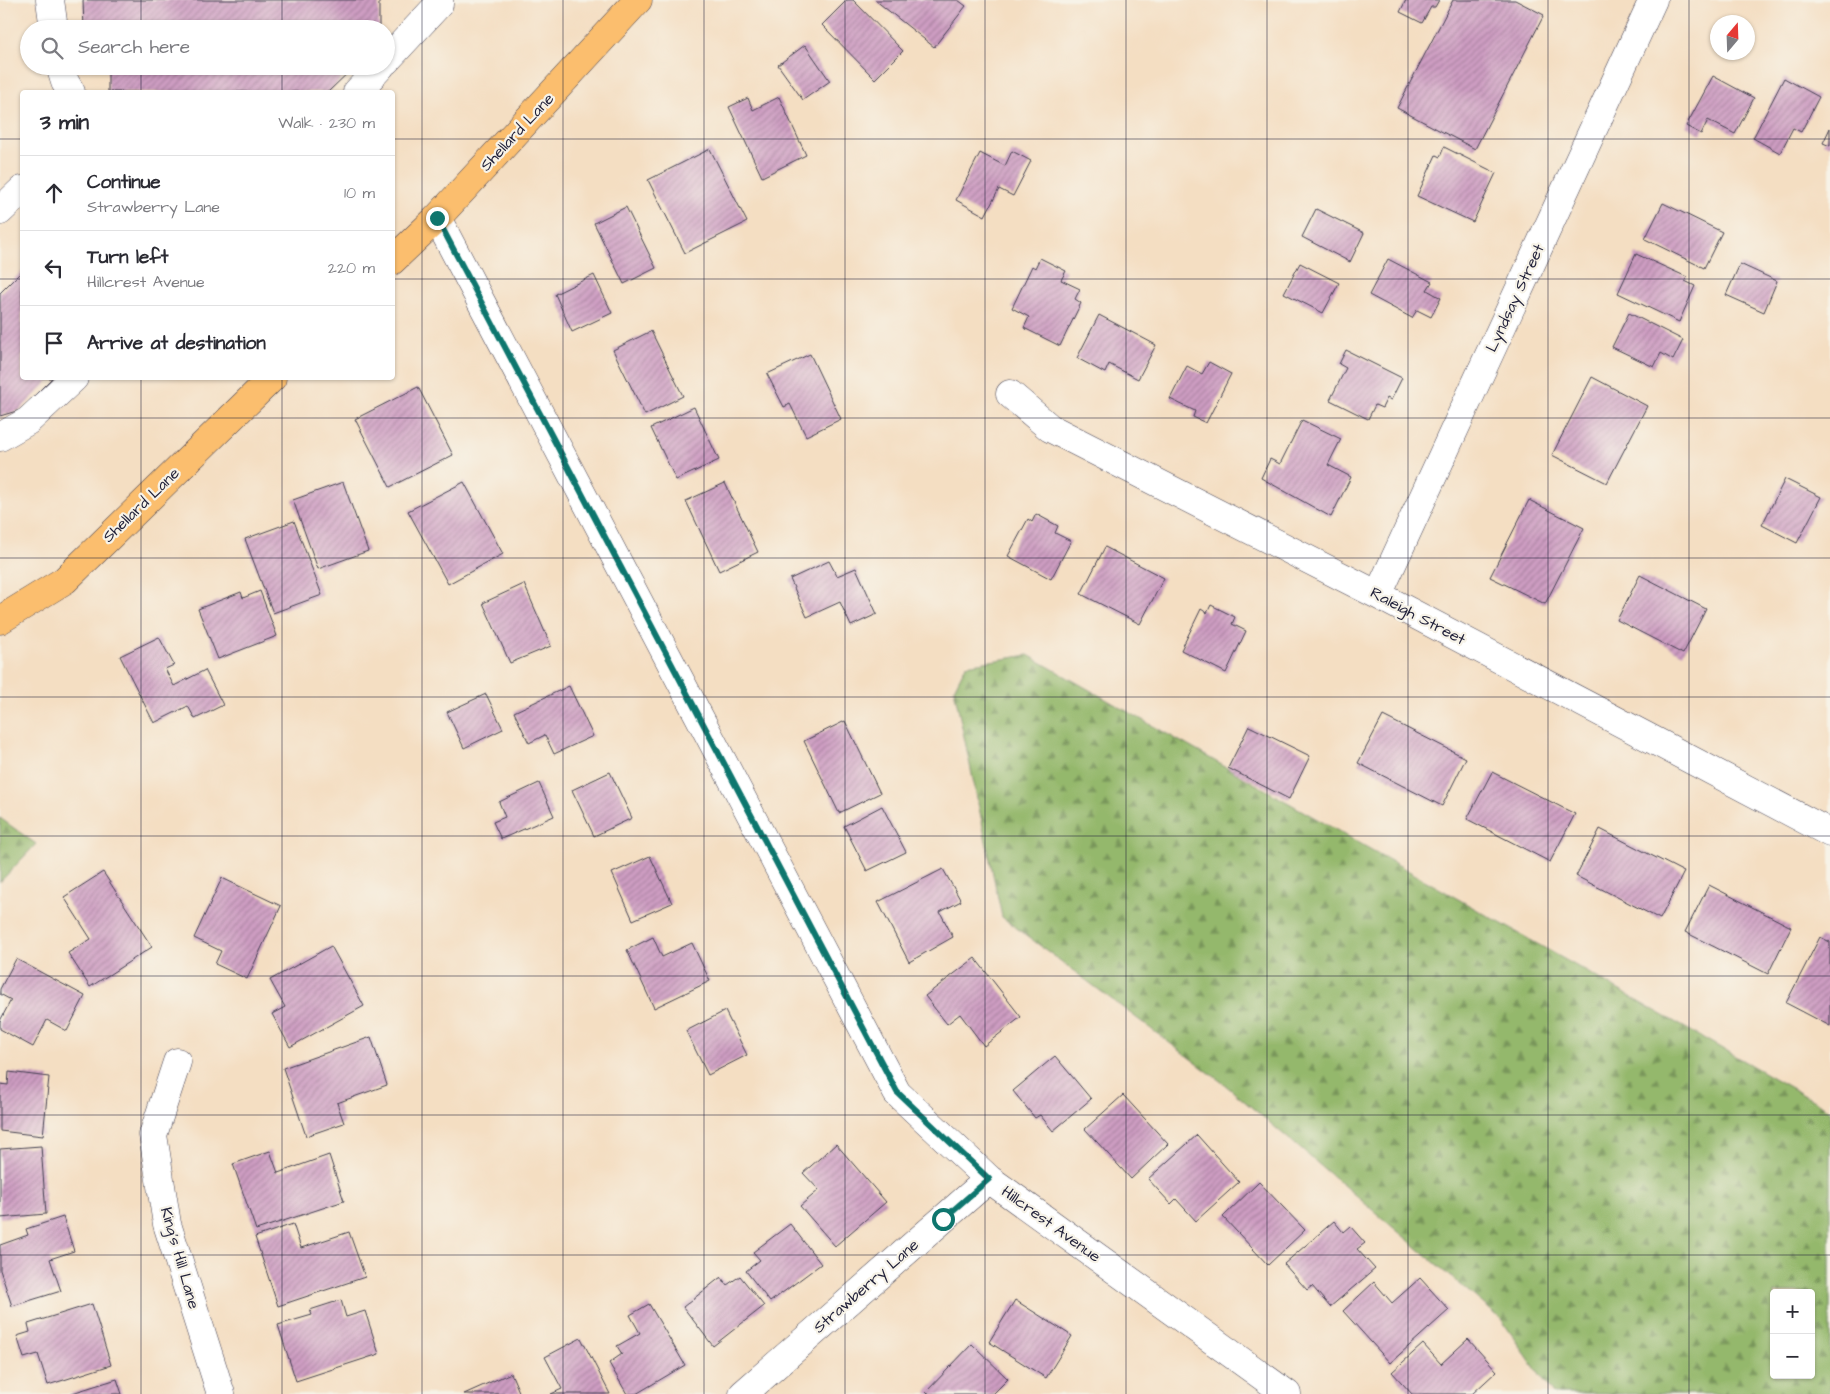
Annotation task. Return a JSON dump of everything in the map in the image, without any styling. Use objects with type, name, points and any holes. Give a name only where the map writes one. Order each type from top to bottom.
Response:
[{"type":"main road","name":"Shellard Lane","points":[[395,258],[437,218],[638,0]]},
{"type":"main road","name":"Shellard Lane","points":[[0,620],[65,580],[270,380]]},
{"type":"street","points":[[50,0],[53,20]]},
{"type":"street","points":[[395,51],[439,4],[439,0]]},
{"type":"street","name":"Lyndsay Street","points":[[1378,595],[1653,0]]},
{"type":"street","points":[[63,75],[70,90]]},
{"type":"street","points":[[359,90],[373,75]]},
{"type":"street","points":[[0,211],[20,192]]},
{"type":"street","name":"Hillcrest Avenue","points":[[437,218],[897,1092],[989,1179],[1287,1394]]},
{"type":"street","points":[[0,437],[28,421],[72,380]]},
{"type":"street","name":"Raleigh Street","points":[[1010,394],[1050,428],[1378,595],[1830,833]]},
{"type":"street","name":"King's Hill Lane","points":[[176,1062],[153,1135],[167,1224],[221,1394]]},
{"type":"street","name":"Strawberry Lane","points":[[743,1394],[989,1179]]},
{"type":"green space","points":[[1028,655],[1830,1110],[1830,1394],[1553,1394],[1501,1319],[1223,1083],[1002,917],[954,689],[966,665]]},
{"type":"green space","points":[[0,818],[36,844],[0,882]]},
{"type":"building","points":[[83,0],[379,0],[379,20],[84,20]]},
{"type":"building","points":[[847,0],[853,0],[903,51],[875,79],[822,25]]},
{"type":"building","points":[[875,0],[958,0],[966,6],[934,47]]},
{"type":"building","points":[[1406,0],[1439,0],[1435,7],[1431,7],[1422,23],[1400,12]]},
{"type":"building","points":[[1453,0],[1515,0],[1544,15],[1475,149],[1397,108]]},
{"type":"building","points":[[805,45],[830,81],[803,100],[778,65]]},
{"type":"building","points":[[108,75],[346,75],[330,90],[108,90]]},
{"type":"building","points":[[1713,76],[1754,98],[1735,134],[1708,120],[1701,134],[1686,126]]},
{"type":"building","points":[[1784,78],[1819,97],[1801,132],[1793,128],[1780,153],[1753,138]]},
{"type":"building","points":[[779,97],[806,155],[762,177],[729,107],[748,98],[753,110]]},
{"type":"building","points":[[1830,128],[1830,146],[1823,143]]},
{"type":"building","points":[[1444,147],[1496,173],[1473,222],[1417,196],[1436,155],[1440,157]]},
{"type":"building","points":[[710,149],[747,222],[685,253],[648,180]]},
{"type":"building","points":[[1012,151],[1031,161],[1013,196],[999,189],[985,216],[956,200],[980,153],[1005,166]]},
{"type":"building","points":[[1663,203],[1722,232],[1704,268],[1645,239]]},
{"type":"building","points":[[626,207],[656,268],[624,284],[594,223]]},
{"type":"building","points":[[1316,209],[1364,233],[1350,262],[1302,237]]},
{"type":"building","points":[[1636,254],[1687,277],[1685,281],[1695,286],[1679,322],[1618,293]]},
{"type":"building","points":[[1040,258],[1066,271],[1061,280],[1080,289],[1075,299],[1081,303],[1060,346],[1024,328],[1029,317],[1012,308],[1032,266],[1035,268]]},
{"type":"building","points":[[1388,259],[1432,282],[1427,290],[1441,298],[1431,317],[1417,310],[1412,318],[1369,295]]},
{"type":"building","points":[[1300,263],[1339,283],[1323,313],[1284,293]]},
{"type":"building","points":[[1740,264],[1777,281],[1764,312],[1726,295]]},
{"type":"building","points":[[20,273],[20,380],[50,380],[20,410],[0,416],[0,293]]},
{"type":"building","points":[[594,275],[612,313],[572,332],[555,294]]},
{"type":"building","points":[[1629,313],[1683,340],[1673,360],[1661,353],[1654,367],[1612,347]]},
{"type":"building","points":[[1099,315],[1156,345],[1138,379],[1109,364],[1105,373],[1077,358]]},
{"type":"building","points":[[651,331],[683,396],[645,415],[613,350]]},
{"type":"building","points":[[1346,350],[1402,378],[1391,400],[1387,398],[1382,408],[1375,405],[1368,419],[1330,400],[1346,368],[1339,364]]},
{"type":"building","points":[[810,354],[841,419],[806,436],[790,404],[784,407],[767,374]]},
{"type":"building","points":[[1209,362],[1231,374],[1206,423],[1193,417],[1195,411],[1170,399],[1187,366],[1202,374]]},
{"type":"building","points":[[1592,377],[1647,406],[1607,483],[1552,455]]},
{"type":"building","points":[[418,387],[453,455],[390,487],[355,419]]},
{"type":"building","points":[[694,407],[719,460],[676,480],[651,428]]},
{"type":"building","points":[[1302,420],[1341,439],[1328,465],[1351,477],[1331,517],[1261,478],[1270,459],[1280,464]]},
{"type":"building","points":[[1785,479],[1821,497],[1797,543],[1762,525]]},
{"type":"building","points":[[343,482],[368,551],[318,569],[293,500]]},
{"type":"building","points":[[464,482],[503,554],[448,584],[408,511]]},
{"type":"building","points":[[725,483],[758,552],[719,571],[686,501]]},
{"type":"building","points":[[1529,500],[1584,528],[1545,604],[1490,577]]},
{"type":"building","points":[[1036,514],[1058,526],[1055,533],[1071,541],[1051,579],[1008,556],[1028,519],[1032,522]]},
{"type":"building","points":[[294,521],[322,595],[273,613],[245,539]]},
{"type":"building","points":[[1105,547],[1164,578],[1140,624],[1081,594]]},
{"type":"building","points":[[829,561],[837,576],[856,568],[877,614],[851,626],[840,602],[807,617],[790,579]]},
{"type":"building","points":[[1640,575],[1706,609],[1683,654],[1617,620]]},
{"type":"building","points":[[524,584],[551,646],[510,663],[483,603]]},
{"type":"building","points":[[260,591],[277,636],[218,659],[198,609],[241,592],[243,598]]},
{"type":"building","points":[[1211,605],[1235,617],[1232,624],[1246,631],[1226,673],[1181,650],[1201,609],[1207,613]]},
{"type":"building","points":[[159,637],[174,665],[165,669],[174,686],[205,670],[223,705],[195,719],[188,706],[154,723],[120,656]]},
{"type":"building","points":[[569,686],[593,736],[554,754],[545,735],[529,743],[514,712]]},
{"type":"building","points":[[486,694],[503,729],[464,748],[447,712]]},
{"type":"building","points":[[1383,716],[1466,758],[1442,806],[1358,763]]},
{"type":"building","points":[[845,721],[880,793],[839,813],[804,741]]},
{"type":"building","points":[[1249,726],[1310,756],[1289,799],[1228,768]]},
{"type":"building","points":[[610,772],[632,818],[594,836],[572,790]]},
{"type":"building","points":[[1492,772],[1575,814],[1550,862],[1467,819]]},
{"type":"building","points":[[539,783],[554,816],[501,839],[493,822],[505,817],[499,802]]},
{"type":"building","points":[[882,806],[906,852],[867,871],[844,826]]},
{"type":"building","points":[[1600,829],[1684,872],[1660,919],[1576,876]]},
{"type":"building","points":[[650,856],[672,903],[633,920],[612,873]]},
{"type":"building","points":[[943,869],[961,901],[940,912],[953,937],[909,962],[878,902]]},
{"type":"building","points":[[103,872],[152,947],[90,987],[68,953],[91,939],[64,897]]},
{"type":"building","points":[[222,878],[281,906],[247,979],[215,964],[221,951],[194,938]]},
{"type":"building","points":[[1709,885],[1791,927],[1768,974],[1685,932]]},
{"type":"building","points":[[653,937],[662,957],[692,943],[710,981],[654,1008],[627,950]]},
{"type":"building","points":[[1820,937],[1830,942],[1830,1026],[1786,1003]]},
{"type":"building","points":[[331,946],[364,1006],[290,1047],[272,1014],[285,1007],[270,980]]},
{"type":"building","points":[[975,958],[1021,1017],[984,1046],[960,1014],[947,1024],[925,996]]},
{"type":"building","points":[[16,959],[85,996],[67,1031],[47,1020],[33,1047],[0,1029],[0,1021],[11,1000],[0,994],[0,989]]},
{"type":"building","points":[[725,1011],[747,1055],[708,1075],[686,1031]]},
{"type":"building","points":[[371,1037],[387,1085],[337,1103],[344,1123],[306,1136],[283,1068]]},
{"type":"building","points":[[1055,1056],[1091,1099],[1053,1131],[1040,1115],[1035,1118],[1013,1091]]},
{"type":"building","points":[[9,1072],[49,1077],[43,1136],[0,1131],[0,1084],[8,1085]]},
{"type":"building","points":[[1123,1095],[1168,1144],[1131,1179],[1085,1129]]},
{"type":"building","points":[[1197,1135],[1239,1182],[1196,1221],[1176,1199],[1171,1204],[1148,1179]]},
{"type":"building","points":[[836,1144],[886,1202],[835,1246],[800,1206],[819,1190],[803,1173]]},
{"type":"building","points":[[41,1146],[46,1214],[0,1218],[0,1149]]},
{"type":"building","points":[[270,1151],[278,1173],[329,1155],[344,1201],[256,1230],[233,1164]]},
{"type":"building","points":[[1259,1182],[1305,1230],[1268,1265],[1223,1217]]},
{"type":"building","points":[[63,1217],[74,1251],[50,1259],[61,1291],[12,1306],[0,1270],[0,1245],[28,1235],[26,1229]]},
{"type":"building","points":[[1334,1221],[1343,1232],[1350,1226],[1365,1243],[1357,1249],[1375,1269],[1330,1307],[1312,1286],[1307,1290],[1284,1264]]},
{"type":"building","points":[[293,1224],[301,1248],[349,1232],[365,1277],[278,1306],[255,1237]]},
{"type":"building","points":[[790,1224],[821,1264],[770,1302],[746,1271],[760,1260],[753,1252]]},
{"type":"building","points":[[740,1276],[764,1306],[713,1346],[683,1307],[721,1277],[727,1285]]},
{"type":"building","points":[[1420,1278],[1449,1310],[1390,1363],[1343,1311],[1374,1282],[1392,1303]]},
{"type":"building","points":[[341,1300],[346,1317],[365,1311],[379,1354],[296,1381],[278,1325],[312,1315],[310,1310]]},
{"type":"building","points":[[1015,1300],[1072,1336],[1046,1378],[989,1342]]},
{"type":"building","points":[[92,1304],[111,1365],[48,1385],[38,1354],[24,1358],[17,1336],[30,1332],[28,1324]]},
{"type":"building","points":[[649,1304],[685,1365],[636,1394],[627,1394],[609,1363],[622,1354],[617,1346],[640,1333],[630,1315]]},
{"type":"building","points":[[581,1338],[610,1394],[551,1394],[562,1389],[545,1357]]},
{"type":"building","points":[[1468,1339],[1497,1371],[1472,1394],[1412,1394],[1392,1372],[1423,1344],[1441,1364]]},
{"type":"building","points":[[972,1344],[1008,1379],[993,1394],[928,1394],[926,1392]]},
{"type":"building","points":[[511,1373],[520,1394],[464,1394]]},
{"type":"building","points":[[117,1379],[122,1394],[69,1394]]},
{"type":"route","points":[[437,218],[897,1092],[989,1179],[943,1219]]}]
